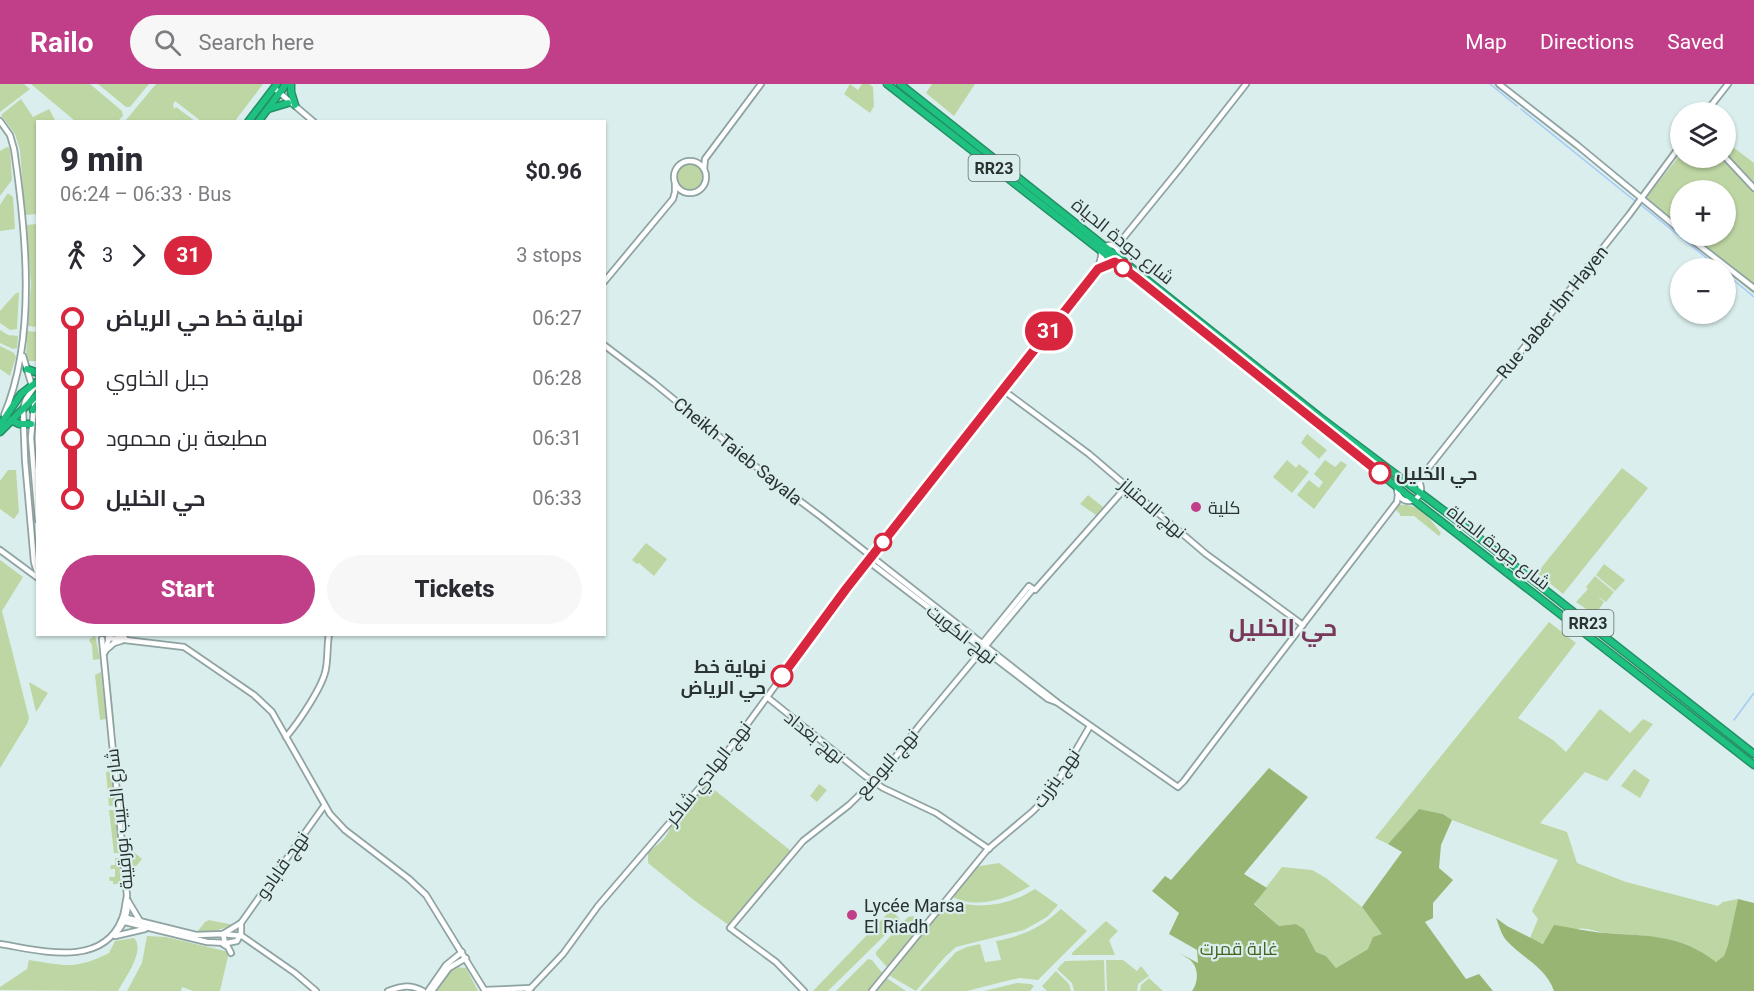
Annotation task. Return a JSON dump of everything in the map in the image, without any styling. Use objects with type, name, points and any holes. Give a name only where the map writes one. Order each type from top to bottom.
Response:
[{"type":"highway","points":[[250,120],[276,90],[286,84]]},
{"type":"highway","points":[[267,109],[291,104],[291,84]]},
{"type":"highway","name":"شارع جودة الحياة","points":[[887,84],[1402,479],[1754,754]]},
{"type":"highway","name":"شارع جودة الحياة","points":[[900,84],[1104,250]]},
{"type":"highway","points":[[259,120],[276,90]]},
{"type":"highway","name":"شارع جودة الحياة","points":[[1116,259],[1398,490],[1415,499],[1754,765]]},
{"type":"highway","points":[[28,371],[36,373]]},
{"type":"highway","points":[[0,432],[23,409],[36,390]]},
{"type":"highway","points":[[33,410],[36,390]]},
{"type":"highway","points":[[1,424],[21,394],[36,390]]},
{"type":"highway","points":[[11,420],[31,424]]},
{"type":"street","points":[[673,199],[697,192],[704,186],[705,159],[761,84]]},
{"type":"street","points":[[1098,269],[1104,250],[1120,242],[1246,84]]},
{"type":"street","points":[[1499,84],[1670,222]]},
{"type":"street","points":[[1714,102],[1728,84]]},
{"type":"street","points":[[276,90],[311,120]]},
{"type":"street","points":[[0,121],[13,141],[18,173],[27,289],[18,375],[1,424]]},
{"type":"street","points":[[606,280],[673,199],[674,175],[677,168],[684,163],[700,159],[710,152]]},
{"type":"street","name":"Rue Jaber Ibn Hayen","points":[[1422,476],[1629,215],[1670,159]]},
{"type":"street","points":[[690,162],[699,164],[704,169]]},
{"type":"street","points":[[1735,168],[1754,188]]},
{"type":"street","points":[[675,182],[680,190],[688,193]]},
{"type":"street","points":[[1098,269],[1116,259],[1120,242]]},
{"type":"street","points":[[1700,246],[1754,288]]},
{"type":"street","points":[[1104,250],[1116,247],[1116,259]]},
{"type":"street","name":"نهج الهادي شاكر","points":[[485,991],[530,989],[563,954],[598,906],[708,778],[840,597],[1098,269]]},
{"type":"street","name":"Cheikh Taieb Sayala","points":[[606,347],[870,559]]},
{"type":"street","points":[[22,354],[36,390]]},
{"type":"street","points":[[18,375],[28,371]]},
{"type":"street","name":"نهج الامتياز","points":[[1003,390],[1070,438],[1206,554],[1303,624]]},
{"type":"street","points":[[23,409],[26,467],[36,562]]},
{"type":"street","points":[[33,410],[31,448],[36,499]]},
{"type":"street","points":[[1414,479],[1422,476]]},
{"type":"street","points":[[1397,502],[1415,499],[1420,493],[1419,484],[1422,476]]},
{"type":"street","points":[[1303,624],[1397,502],[1402,479],[1409,477],[1419,484]]},
{"type":"street","name":"نهج البوصع","points":[[804,991],[776,962],[730,928],[809,836],[849,806],[895,759],[906,742],[976,657],[982,646],[1032,588],[1127,486]]},
{"type":"street","points":[[1398,490],[1405,500]]},
{"type":"street","points":[[0,550],[27,570],[36,572]]},
{"type":"street","name":"نهج الكويت","points":[[870,559],[1048,699],[1058,703],[1178,787],[1303,624]]},
{"type":"street","points":[[16,562],[36,572]]},
{"type":"street","points":[[120,636],[133,641]]},
{"type":"street","points":[[286,737],[313,697],[326,670],[329,636]]},
{"type":"street","points":[[106,637],[184,647],[235,681],[267,706],[324,806],[336,822],[426,895],[485,991]]},
{"type":"street","name":"شارع الحبيب بورقيبة","points":[[106,637],[110,729],[127,899]]},
{"type":"street","points":[[105,652],[114,643],[123,640]]},
{"type":"street","name":"نهج بغداد","points":[[766,697],[873,782],[936,813],[989,849]]},
{"type":"street","name":"نهج بنزرت","points":[[872,991],[989,849],[1043,801],[1055,786],[1090,726]]},
{"type":"street","name":"نهج قابادو","points":[[241,923],[324,806]]},
{"type":"street","points":[[0,944],[73,954],[88,950],[118,932],[127,899]]},
{"type":"street","points":[[127,899],[140,921]]},
{"type":"street","points":[[123,920],[140,921],[196,935],[223,934],[249,940],[316,991]]},
{"type":"street","points":[[123,920],[148,929],[207,942],[223,943],[238,938]]},
{"type":"street","points":[[103,942],[123,920]]},
{"type":"street","points":[[223,934],[241,923]]},
{"type":"street","points":[[238,938],[241,923]]},
{"type":"street","points":[[110,938],[148,929]]},
{"type":"street","points":[[223,934],[223,943],[231,953]]},
{"type":"street","points":[[428,991],[446,965],[462,952]]},
{"type":"street","points":[[428,991],[449,968],[466,958]]},
{"type":"street","points":[[388,991],[411,985],[428,991]]},
{"type":"green space","points":[[0,84],[24,84],[30,89],[0,112]]},
{"type":"green space","points":[[31,84],[90,84],[122,111],[123,116],[119,120],[74,120]]},
{"type":"green space","points":[[98,84],[149,84],[130,107],[126,107]]},
{"type":"green space","points":[[156,84],[263,84],[236,120],[200,120],[175,101],[174,109],[176,107],[194,120],[126,120]]},
{"type":"green space","points":[[850,84],[858,90],[862,84],[869,84],[873,87],[874,106],[870,113],[844,94]]},
{"type":"green space","points":[[932,84],[975,84],[954,116],[926,93]]},
{"type":"green space","points":[[21,99],[33,117],[49,109],[54,120],[36,120],[36,214],[25,215],[20,150],[15,134],[1,115]]},
{"type":"green space","points":[[7,147],[10,148],[12,180],[0,196],[0,151]]},
{"type":"green space","points":[[1736,149],[1754,163],[1754,294],[1736,279],[1736,258],[1710,258],[1695,246],[1736,246],[1736,180],[1670,180],[1670,226],[1642,203],[1670,168],[1736,168]]},
{"type":"green space","points":[[690,164],[699,168],[703,177],[699,186],[690,190],[681,186],[677,177],[681,168]]},
{"type":"green space","points":[[7,194],[13,197],[15,229],[0,231],[0,205]]},
{"type":"green space","points":[[36,224],[36,327],[28,326],[31,284],[26,225]]},
{"type":"green space","points":[[19,292],[17,329],[10,330],[0,323],[0,311]]},
{"type":"green space","points":[[0,330],[8,335],[18,336],[17,348],[13,349],[0,343]]},
{"type":"green space","points":[[27,331],[36,332],[36,361],[26,361]]},
{"type":"green space","points":[[0,346],[14,353],[16,357],[10,376],[0,369]]},
{"type":"green space","points":[[25,427],[27,427],[31,469],[29,469],[36,556]]},
{"type":"green space","points":[[1307,434],[1327,450],[1319,459],[1301,443]]},
{"type":"green space","points":[[1287,460],[1296,468],[1299,464],[1309,472],[1292,493],[1273,477]]},
{"type":"green space","points":[[1325,460],[1335,467],[1341,461],[1347,465],[1314,509],[1297,495],[1309,480],[1319,488],[1323,482],[1314,474]]},
{"type":"green space","points":[[1622,468],[1648,488],[1563,594],[1537,573]]},
{"type":"green space","points":[[8,470],[16,470],[19,512],[14,519],[0,509],[0,481]]},
{"type":"green space","points":[[1088,495],[1103,507],[1096,515],[1080,504]]},
{"type":"green space","points":[[1399,505],[1413,506],[1418,509],[1441,533],[1439,536],[1414,516],[1400,516],[1396,510]]},
{"type":"green space","points":[[646,543],[667,559],[654,576],[632,560]]},
{"type":"green space","points":[[0,560],[23,577],[2,611],[29,718],[0,768]]},
{"type":"green space","points":[[1604,564],[1625,580],[1615,591],[1596,575]]},
{"type":"green space","points":[[1595,576],[1614,592],[1606,602],[1597,596],[1604,602],[1595,615],[1576,602],[1588,589],[1586,587]]},
{"type":"green space","points":[[1549,622],[1576,643],[1518,718],[1553,740],[1566,752],[1600,709],[1630,733],[1643,719],[1653,724],[1607,781],[1585,772],[1540,823],[1567,832],[1577,863],[1626,882],[1718,906],[1723,902],[1738,899],[1728,945],[1724,956],[1719,961],[1716,962],[1704,953],[1677,942],[1649,936],[1581,929],[1570,931],[1544,944],[1530,938],[1538,919],[1532,911],[1558,860],[1452,820],[1443,814],[1419,809],[1388,844],[1375,838]]},
{"type":"green space","points":[[95,636],[100,659],[93,660],[92,645],[89,640]]},
{"type":"green space","points":[[105,659],[108,660],[115,730],[111,728]]},
{"type":"green space","points":[[101,672],[106,719],[100,720],[95,675]]},
{"type":"green space","points":[[29,682],[48,693],[36,712]]},
{"type":"green space","name":"غابة قمرت","points":[[1269,768],[1308,797],[1244,874],[1267,888],[1254,904],[1279,926],[1296,924],[1304,929],[1316,952],[1326,956],[1336,968],[1368,949],[1373,937],[1382,934],[1362,907],[1402,852],[1388,844],[1419,809],[1443,814],[1452,820],[1441,845],[1439,868],[1453,880],[1433,903],[1433,918],[1425,922],[1466,979],[1479,974],[1493,991],[1192,991],[1196,981],[1196,969],[1191,961],[1179,953],[1198,963],[1197,950],[1169,934],[1179,913],[1152,891],[1165,876],[1171,880]]},
{"type":"green space","points":[[1634,769],[1650,780],[1640,798],[1621,786]]},
{"type":"green space","points":[[111,771],[114,806],[109,806],[106,772]]},
{"type":"green space","points":[[707,784],[791,851],[730,926],[648,863],[648,852],[664,839],[670,828]]},
{"type":"green space","points":[[819,784],[827,790],[817,802],[810,796]]},
{"type":"green space","points":[[109,810],[116,810],[120,853],[114,853]]},
{"type":"green space","points":[[123,843],[142,859],[133,870],[127,867]]},
{"type":"green space","points":[[115,858],[119,858],[121,884],[113,884],[109,877],[115,877],[115,869],[110,869],[111,865],[115,865]]},
{"type":"green space","points":[[999,863],[1030,886],[1002,899],[991,901],[970,902],[951,896],[974,867]]},
{"type":"green space","points":[[1282,867],[1312,870],[1326,878],[1362,907],[1383,934],[1368,949],[1336,968],[1326,956],[1316,952],[1304,929],[1296,924],[1279,926],[1254,903]]},
{"type":"green space","points":[[1035,889],[1058,905],[1047,917],[1024,930],[956,947],[916,991],[890,976],[948,900],[971,905],[993,905],[1025,895]]},
{"type":"green space","points":[[1738,899],[1754,903],[1754,991],[1554,991],[1540,969],[1506,940],[1496,918],[1543,944],[1554,925],[1663,938],[1690,946],[1716,962],[1724,956],[1728,945]]},
{"type":"green space","points":[[1061,909],[1087,931],[1038,980],[1020,978],[967,991],[920,991],[956,952],[980,944],[985,962],[1001,960],[996,941],[1032,930]]},
{"type":"green space","points":[[891,910],[900,919],[891,929],[828,991],[813,991]]},
{"type":"green space","points":[[913,916],[923,926],[888,968],[876,952],[908,917]]},
{"type":"green space","points":[[209,920],[234,925],[211,932],[197,932]]},
{"type":"green space","points":[[1106,921],[1118,931],[1109,940],[1115,955],[1072,955],[1072,953]]},
{"type":"green space","points":[[147,936],[166,937],[229,952],[220,991],[193,991],[182,987],[181,991],[127,991],[142,963]]},
{"type":"green space","points":[[134,938],[138,950],[136,957],[118,991],[0,990],[0,987],[27,969],[29,960],[68,965],[85,963],[109,953],[115,941]]},
{"type":"green space","points":[[868,959],[872,960],[883,974],[868,991],[836,991]]},
{"type":"green space","points":[[1104,960],[1105,991],[1074,991],[1072,983],[1057,969],[1065,961]]},
{"type":"green space","points":[[1106,960],[1123,960],[1137,971],[1141,966],[1149,976],[1138,984],[1137,991],[1107,991]]},
{"type":"green space","points":[[455,967],[466,968],[478,991],[436,991]]},
{"type":"green space","points":[[1056,971],[1069,984],[1071,991],[1047,991],[1042,986]]},
{"type":"green space","points":[[1149,978],[1163,991],[1140,991],[1141,985]]},
{"type":"green space","points":[[888,979],[906,991],[876,991]]},
{"type":"green space","points":[[1017,983],[1034,986],[1030,991],[984,991]]},
{"type":"waterway","points":[[1490,84],[1517,106]]},
{"type":"waterway","points":[[1521,109],[1635,201]]},
{"type":"waterway","points":[[1641,205],[1707,258]]},
{"type":"waterway","points":[[1736,282],[1754,297]]},
{"type":"waterway","points":[[1734,720],[1754,693]]},
{"type":"bus line","name":"31","points":[[782,676],[846,589],[1098,269],[1109,264],[1115,262],[1134,276],[1380,473]]},
{"type":"place","name":"حي الخليل","points":[[1380,473]]},
{"type":"place","name":"كلية","points":[[1196,507]]},
{"type":"place","name":"نهاية خط حي الرياض","points":[[782,676]]},
{"type":"place","name":"Lycée Marsa El Riadh","points":[[852,915]]},
{"type":"district","name":"حي الخليل","points":[[1283,628]]}]
